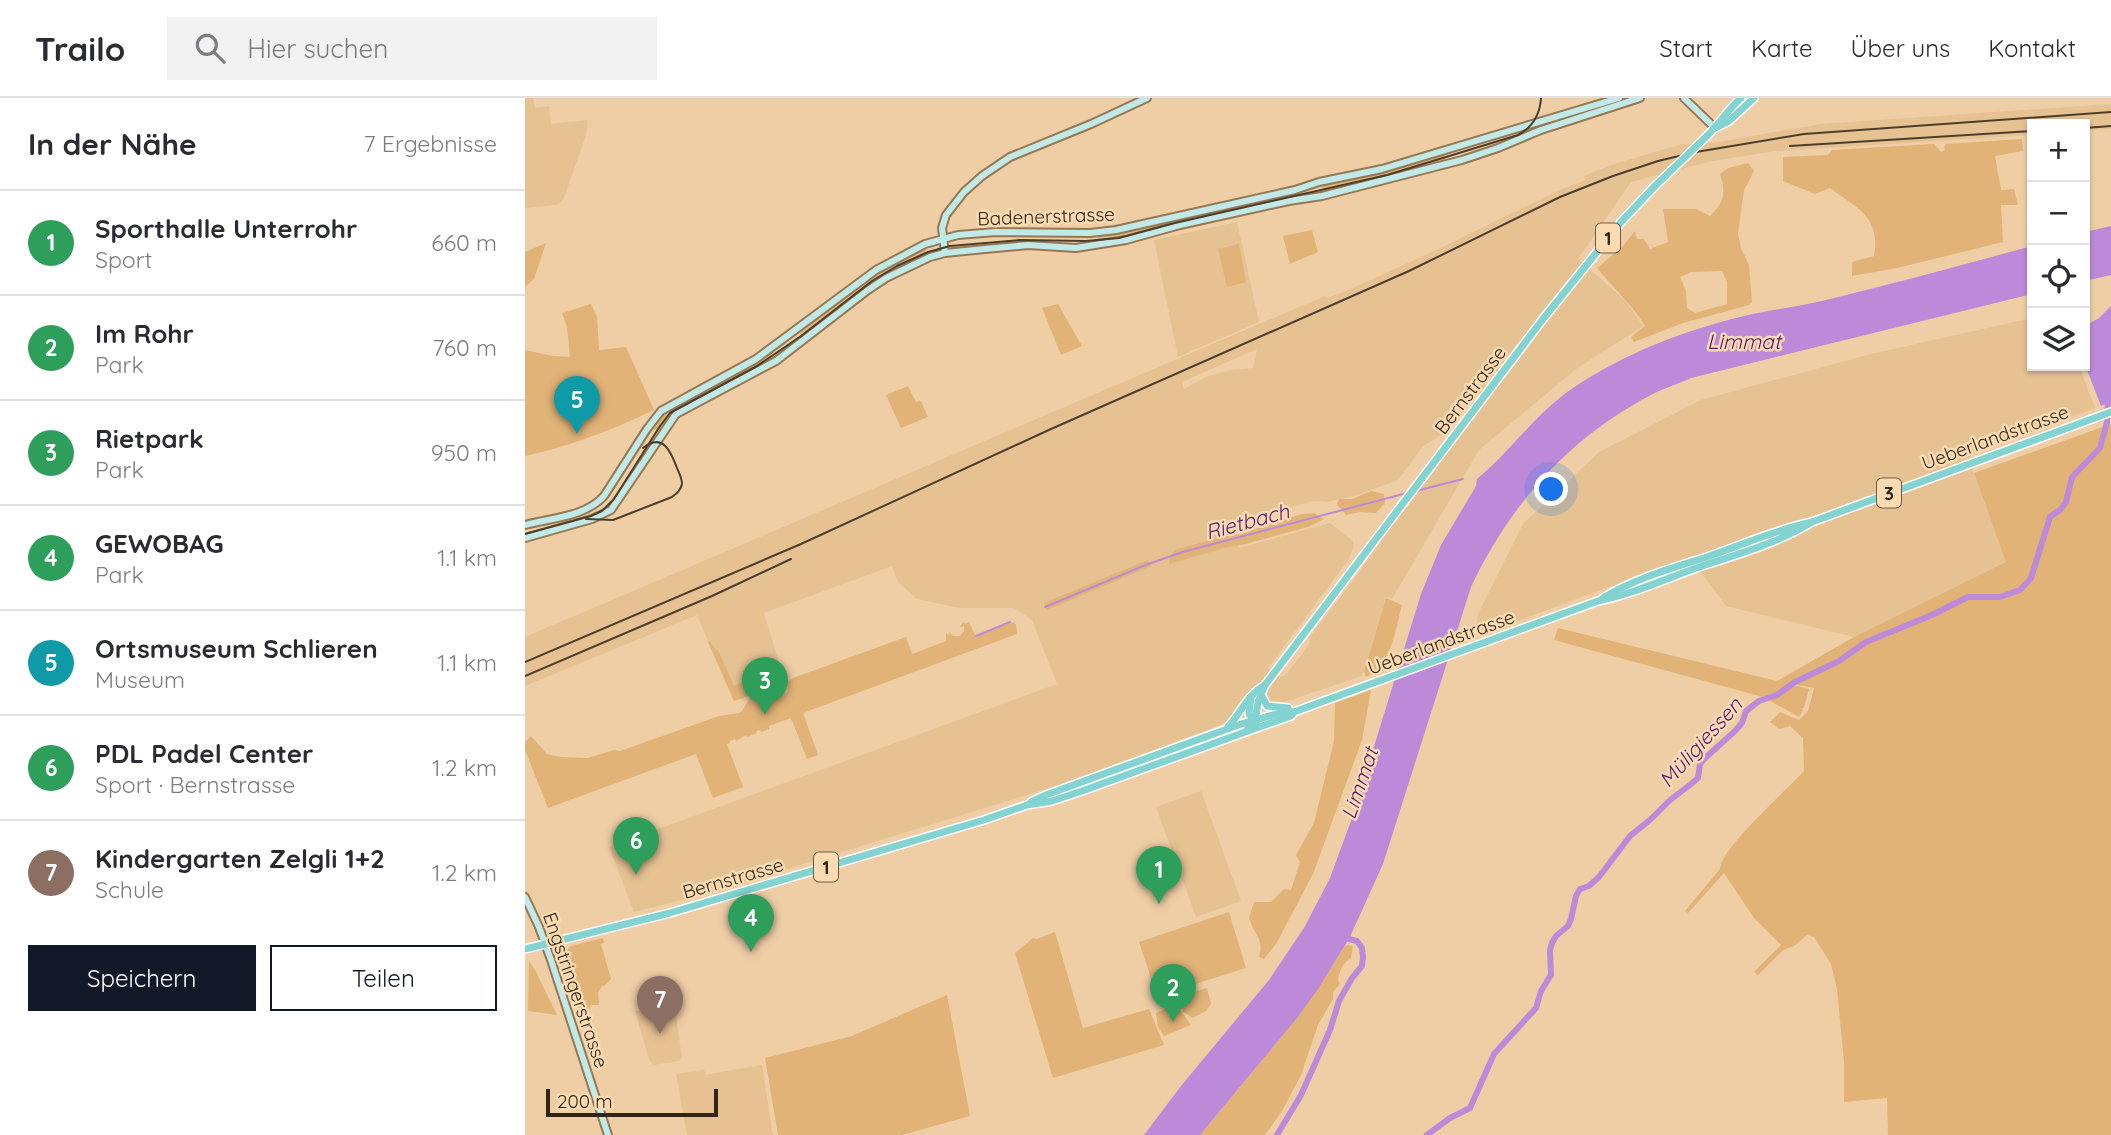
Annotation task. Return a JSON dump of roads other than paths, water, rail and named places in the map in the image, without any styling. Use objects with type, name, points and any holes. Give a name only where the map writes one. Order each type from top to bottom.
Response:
[{"type":"main road","points":[[945,253],[943,223],[949,210],[973,182],[1010,157],[1147,98]]},
{"type":"main road","name":"Badenerstrasse","points":[[525,525],[583,511],[596,504],[607,494],[641,439],[666,407],[756,359],[876,270],[909,251],[942,238],[1005,231],[1090,233],[1134,227],[1382,169],[1619,98]]},
{"type":"main road","name":"Badenerstrasse","points":[[525,538],[609,512],[676,414],[752,375],[790,351],[868,290],[911,265],[945,253],[1028,245],[1072,248],[1126,240],[1462,160],[1541,130],[1640,98]]},
{"type":"main road","points":[[1684,98],[1715,128]]},
{"type":"main road","name":"Bernstrasse","points":[[1244,732],[1254,720],[1265,685],[1595,252],[1741,98]]},
{"type":"main road","name":"Bernstrasse","points":[[1715,128],[1729,121],[1754,98]]},
{"type":"main road","points":[[1307,185],[1310,197]]},
{"type":"main road","points":[[1090,233],[1090,246]]},
{"type":"main road","points":[[785,336],[790,351]]},
{"type":"main road","name":"Ueberlandstrasse","points":[[1262,726],[1598,601],[1616,590],[1653,575],[1787,527],[1812,522],[2111,412]]},
{"type":"main road","name":"Bernstrasse","points":[[1225,730],[1243,704],[1265,685]]},
{"type":"main road","points":[[1261,694],[1268,706],[1286,707],[1294,712]]},
{"type":"main road","points":[[1251,698],[1249,714],[1262,726]]},
{"type":"main road","name":"Ueberlandstrasse","points":[[1254,720],[1287,711],[1294,712]]},
{"type":"main road","name":"Bernstrasse","points":[[525,948],[670,913],[984,820],[1254,720]]},
{"type":"main road","name":"Bernstrasse","points":[[1027,805],[1052,801],[1082,791],[1262,726]]},
{"type":"main road","name":"Engstringerstrasse","points":[[525,897],[546,944],[608,1135]]},
{"type":"water","points":[[2111,226],[2111,275],[2090,280],[2090,245],[2090,231]]},
{"type":"water","name":"Limmat","points":[[2027,247],[2027,295],[1691,378],[1621,412],[1594,431],[1545,476],[1504,528],[1471,587],[1383,864],[1349,939],[1297,1018],[1200,1135],[1144,1135],[1269,980],[1304,928],[1330,878],[1352,818],[1421,594],[1441,545],[1476,486],[1477,479],[1560,398],[1592,376],[1634,354],[1699,328],[1901,281]]},
{"type":"water","points":[[2111,306],[2111,401],[2101,406],[2087,371],[2090,371],[2090,323]]},
{"type":"waterway","name":"Müligiessen","points":[[1427,1135],[1450,1118],[1470,1108],[1494,1054],[1536,1008],[1541,991],[1551,975],[1552,943],[1568,926],[1580,889],[1589,886],[1599,877],[1630,836],[1698,778],[1700,764],[1742,723],[1746,711],[1759,701],[1777,695],[1795,682],[1839,661],[1866,642],[1968,597],[2000,597],[2020,590],[2031,578],[2050,517],[2066,502],[2072,477],[2100,448],[2111,394]]},
{"type":"waterway","name":"Rietbach","points":[[1416,491],[1463,479]]},
{"type":"waterway","name":"Rietbach","points":[[1045,607],[1183,552],[1407,493]]},
{"type":"waterway","name":"Rietbach","points":[[976,636],[1010,622]]},
{"type":"waterway","points":[[1277,1135],[1301,1095],[1330,1030],[1339,1001],[1362,966],[1362,948],[1357,941],[1349,939]]},
{"type":"tram line","points":[[525,534],[602,511],[614,499],[670,413],[757,366],[872,281],[928,252],[950,246],[1020,240],[1086,241],[1119,238],[1387,175],[1518,135],[1535,120],[1541,98]]},
{"type":"tram line","points":[[586,519],[613,520],[672,497],[679,491],[681,478],[665,446],[656,442],[643,448]]},
{"type":"railway","points":[[525,662],[801,544],[1051,429],[1409,271],[1560,197],[1613,176],[1696,152],[1804,134],[2111,112]]},
{"type":"railway","points":[[2090,128],[2111,126]]},
{"type":"railway","points":[[1790,146],[2027,131]]},
{"type":"railway","points":[[525,676],[791,559]]},
{"type":"place","name":"Ortsmuseum Schlieren","points":[[577,434]]},
{"type":"place","name":"Rietpark","points":[[765,715]]},
{"type":"place","name":"PDL Padel Center","points":[[636,875]]},
{"type":"place","name":"Sporthalle Unterrohr","points":[[1159,904]]},
{"type":"place","name":"GEWOBAG","points":[[751,952]]},
{"type":"place","name":"Im Rohr","points":[[1173,1022]]},
{"type":"place","name":"Kindergarten Zelgli 1+2","points":[[660,1034]]}]
